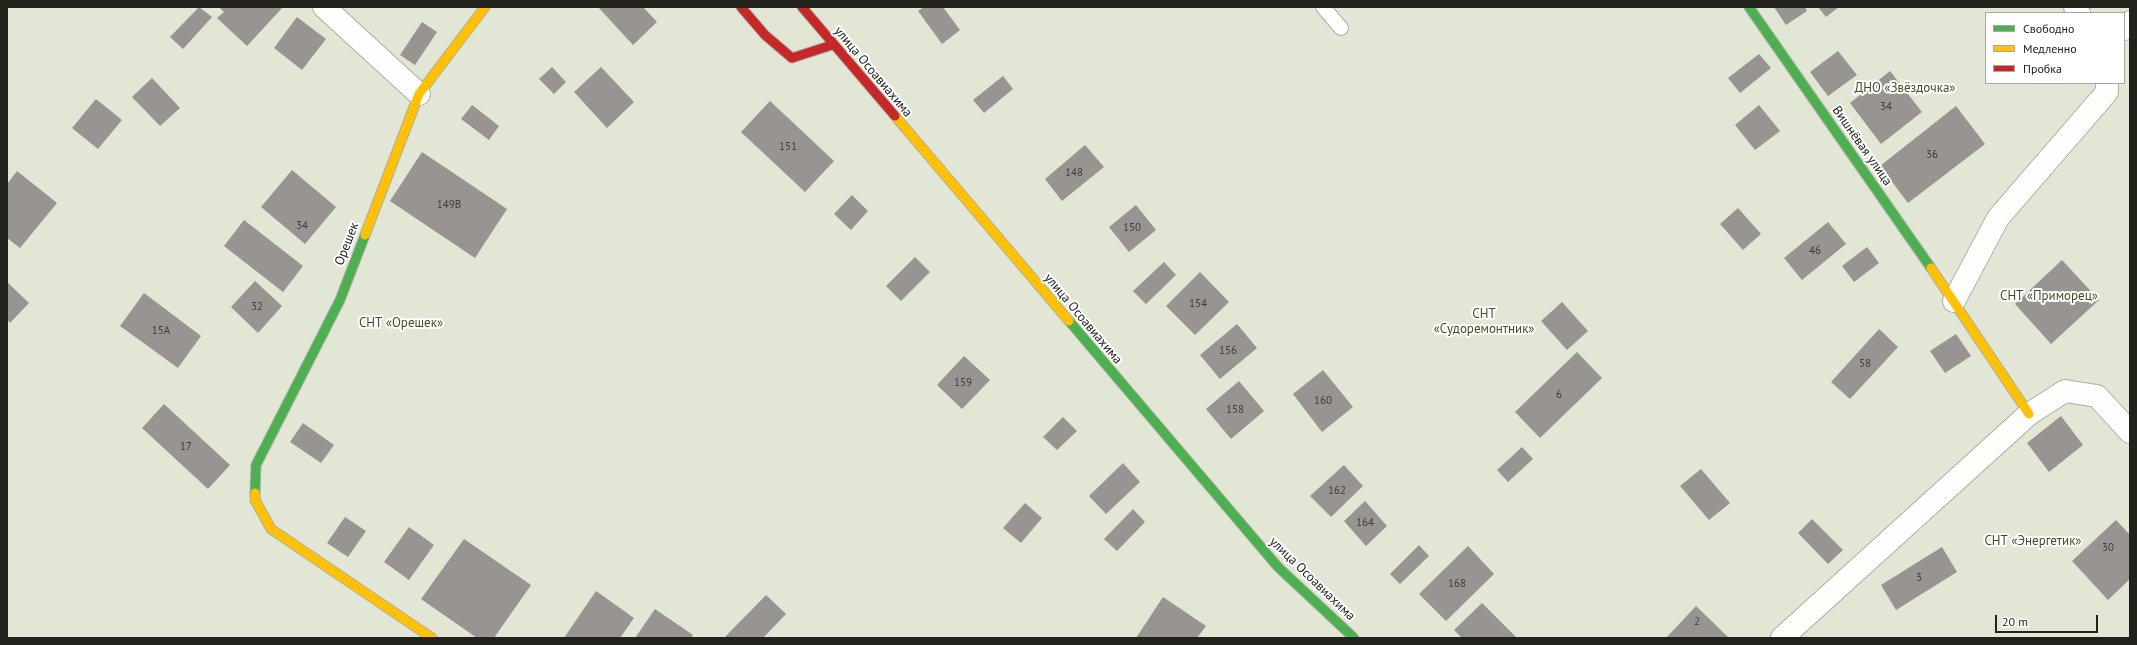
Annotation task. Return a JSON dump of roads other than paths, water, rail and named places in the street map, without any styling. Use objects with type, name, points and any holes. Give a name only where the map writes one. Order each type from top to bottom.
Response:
[{"type":"street","points":[[324,7],[418,94]]},
{"type":"street","name":"Орешек","points":[[432,638],[271,529],[255,500],[256,465],[340,300],[418,94],[485,7]]},
{"type":"street","points":[[741,7],[765,35],[792,58],[832,45]]},
{"type":"street","name":"улица Осоавиахима","points":[[802,7],[832,45],[1278,567],[1354,638]]},
{"type":"street","name":"Вишнёвая улица","points":[[1749,7],[1954,301],[2029,414]]},
{"type":"street","points":[[1954,301],[1998,218],[2107,92],[2107,84]]},
{"type":"street","points":[[1782,638],[2029,414],[2065,391],[2097,396],[2130,432]]},
{"type":"lane","points":[[1324,7],[1340,28]]},
{"type":"park label","name":"ДНО «Звёздочка»","points":[[1905,88]]},
{"type":"park label","name":"СНТ «Приморец»","points":[[2049,296]]},
{"type":"park label","name":"СНТ «Судоремонтник»","points":[[1484,322]]},
{"type":"park label","name":"СНТ «Орешек»","points":[[401,323]]},
{"type":"park label","name":"СНТ «Энергетик»","points":[[2033,541]]}]
